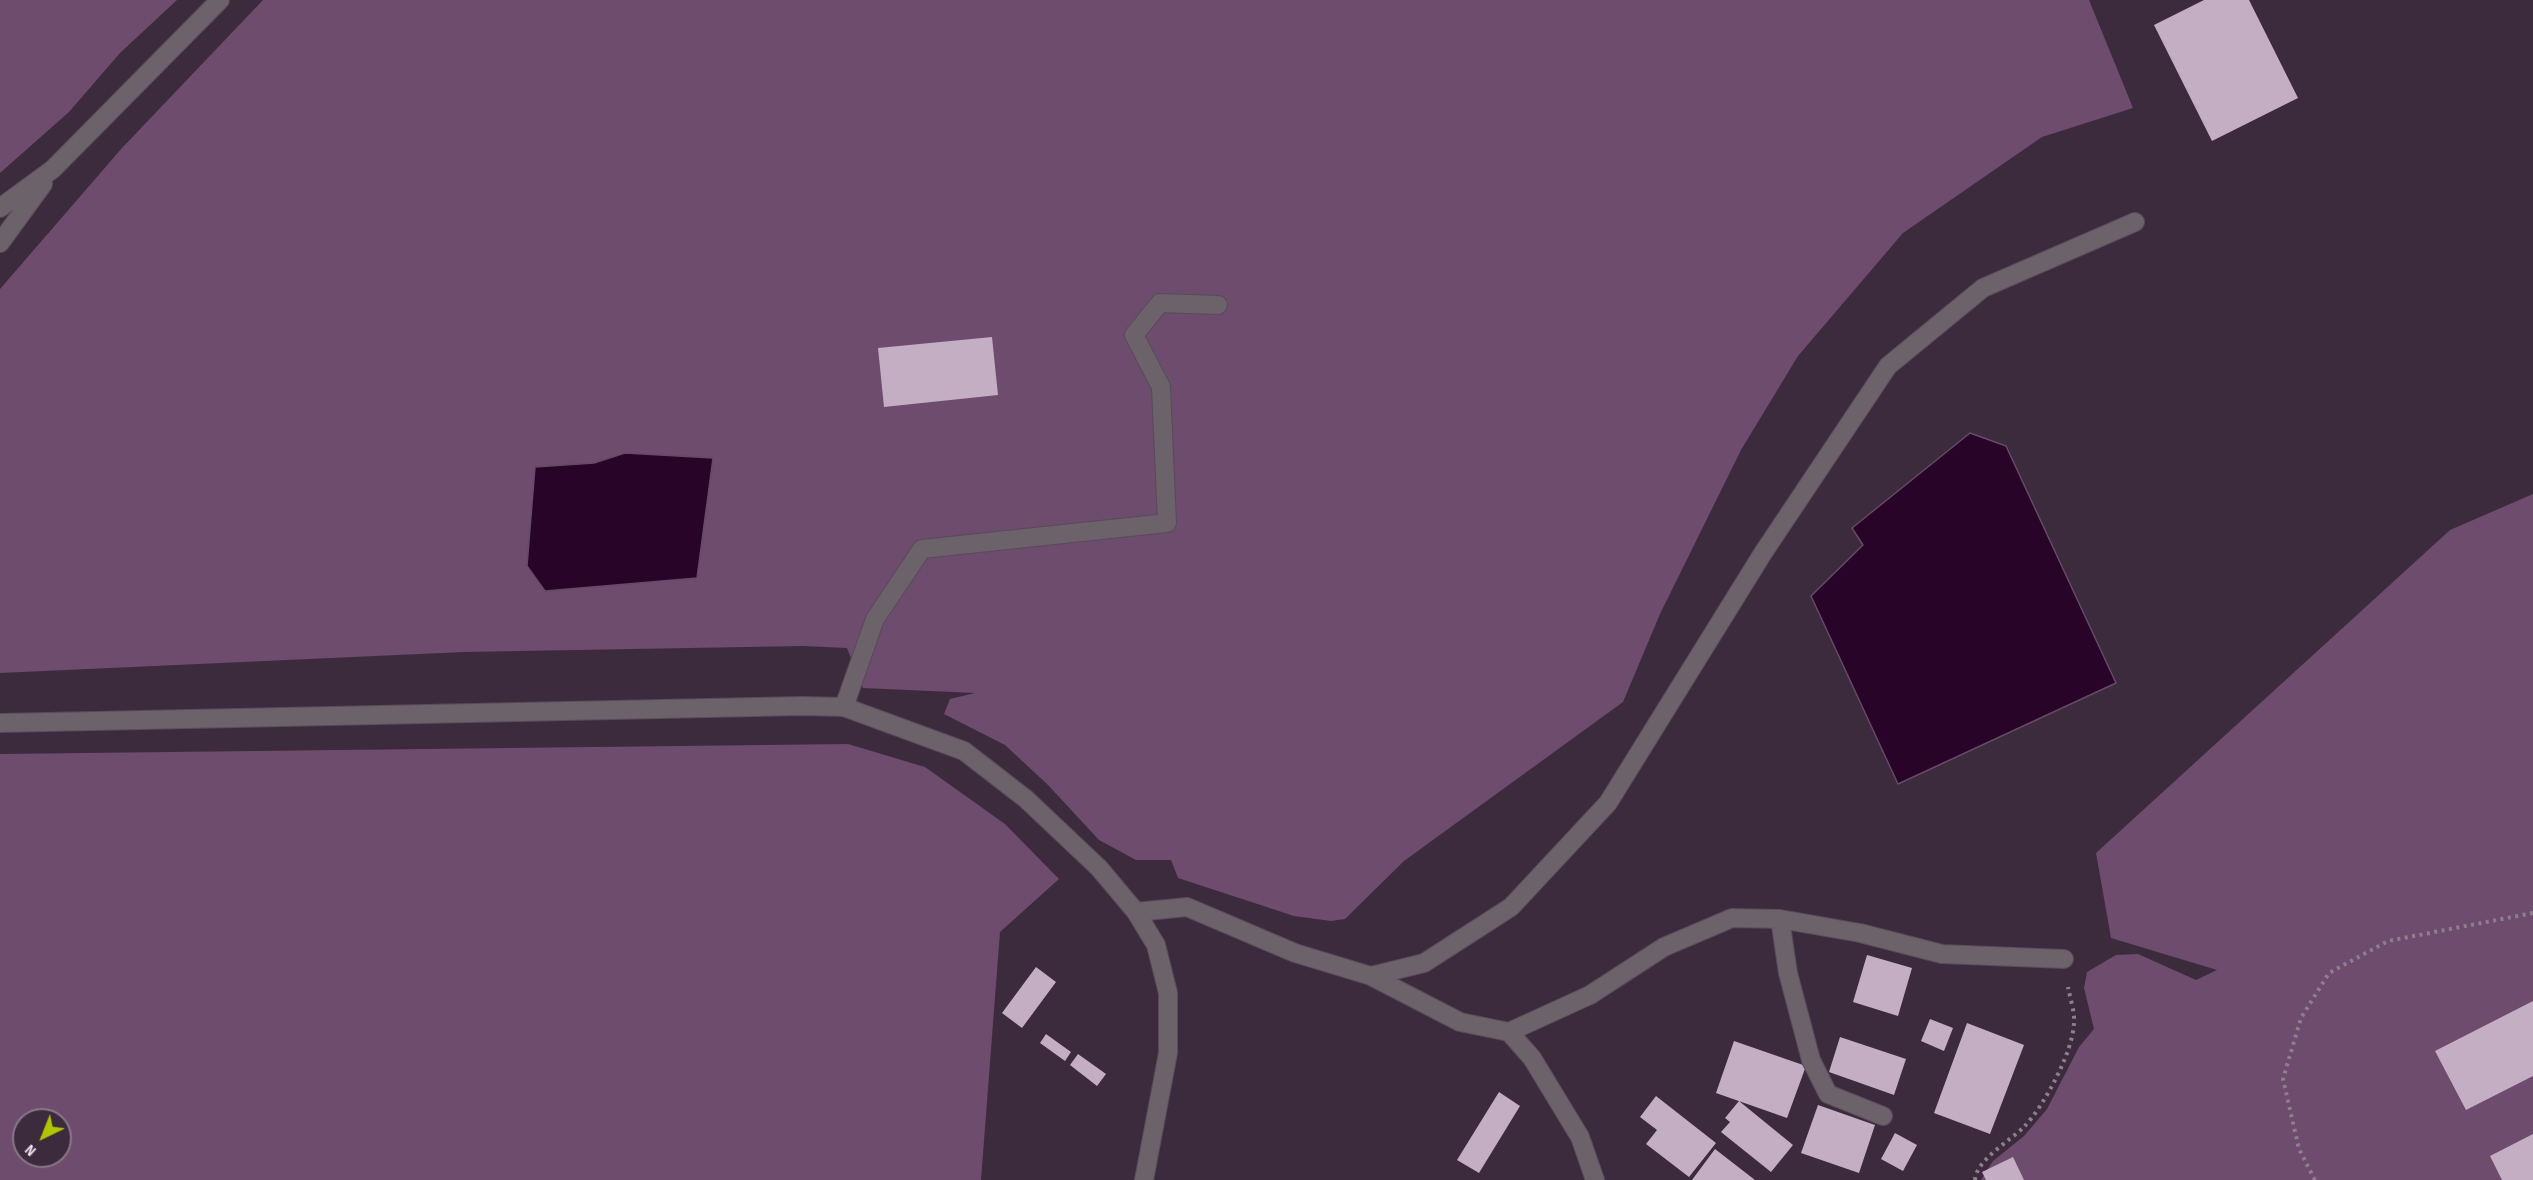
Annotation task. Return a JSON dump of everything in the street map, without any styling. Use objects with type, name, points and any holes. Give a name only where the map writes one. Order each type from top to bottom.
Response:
[{"type":"street","points":[[0,208],[53,169],[220,0]]},
{"type":"street","points":[[0,243],[53,169]]},
{"type":"street","points":[[1371,976],[1424,963],[1510,907],[1608,802],[1763,553],[1888,366],[1983,288],[2135,222]]},
{"type":"street","points":[[844,708],[875,619],[922,549],[1167,523],[1161,387],[1134,335],[1160,303],[1218,305]]},
{"type":"street","points":[[0,723],[802,706],[844,708],[898,725],[964,751],[1026,799],[1099,868],[1136,912],[1156,945],[1168,993],[1168,1053],[1144,1180]]},
{"type":"street","points":[[1136,912],[1187,907],[1295,953],[1371,976],[1460,1022],[1509,1032],[1590,995],[1664,947],[1732,918],[1780,919],[1860,933],[1942,954],[2064,959]]},
{"type":"street","points":[[1780,919],[1788,973],[1811,1060],[1828,1094],[1884,1116]]},
{"type":"street","points":[[1509,1032],[1532,1058],[1580,1137],[1595,1180]]},
{"type":"path","points":[[2314,1180],[2299,1149],[2283,1079],[2301,1018],[2329,973],[2388,941],[2533,914]]},
{"type":"path","points":[[1975,1180],[1975,1174],[1987,1159],[2025,1126],[2064,1062],[2074,1023],[2064,959]]},
{"type":"shaded area","points":[[0,0],[177,0],[120,53],[69,112],[0,173]]},
{"type":"shaded area","points":[[263,0],[2089,0],[2133,108],[2042,137],[1903,233],[1798,356],[1741,450],[1660,614],[1623,702],[1404,861],[1345,919],[1331,921],[1294,916],[1178,878],[1171,860],[1136,860],[1099,840],[1048,785],[1005,745],[944,714],[950,699],[975,693],[863,688],[847,648],[803,646],[464,652],[0,673],[0,289],[122,148]]},
{"type":"shaded area","points":[[1970,433],[2006,446],[2116,683],[1898,784],[1811,596],[1863,545],[1852,528]]},
{"type":"shaded area","points":[[625,453],[713,458],[697,578],[545,591],[527,566],[535,467],[594,463]]},
{"type":"shaded area","points":[[2533,494],[2533,1180],[1981,1180],[1993,1161],[2024,1136],[2047,1109],[2079,1047],[2094,1029],[2084,988],[2087,972],[2116,955],[2138,954],[2196,980],[2217,970],[2111,938],[2096,853],[2450,530]]},
{"type":"shaded area","points":[[848,744],[925,767],[1005,824],[1059,879],[1000,932],[981,1180],[0,1180],[0,754]]},
{"type":"building","points":[[2204,0],[2249,0],[2298,98],[2212,141],[2154,25]]},
{"type":"building","points":[[992,337],[998,395],[884,407],[878,348]]},
{"type":"building","points":[[1867,955],[1912,968],[1898,1016],[1853,1002]]},
{"type":"building","points":[[1036,967],[1056,982],[1022,1028],[1002,1013]]},
{"type":"building","points":[[2533,1001],[2533,1076],[2466,1110],[2435,1051]]},
{"type":"building","points":[[1930,1019],[1953,1028],[1944,1051],[1921,1041]]},
{"type":"building","points":[[1967,1023],[2024,1045],[1990,1134],[1934,1113]]},
{"type":"building","points":[[1046,1034],[1071,1052],[1065,1061],[1040,1043]]},
{"type":"building","points":[[1840,1037],[1906,1059],[1894,1095],[1829,1072]]},
{"type":"building","points":[[1734,1041],[1806,1066],[1787,1118],[1716,1093]]},
{"type":"building","points":[[1078,1054],[1106,1074],[1097,1086],[1070,1065]]},
{"type":"building","points":[[1499,1092],[1520,1106],[1479,1173],[1457,1160]]},
{"type":"building","points":[[1656,1096],[1716,1143],[1689,1177],[1646,1144],[1657,1130],[1640,1117]]},
{"type":"building","points":[[1739,1101],[1793,1145],[1771,1172],[1721,1132],[1730,1122],[1725,1118]]},
{"type":"building","points":[[1818,1105],[1875,1125],[1859,1173],[1801,1153]]},
{"type":"building","points":[[1895,1133],[1917,1145],[1903,1171],[1881,1159]]},
{"type":"building","points":[[2533,1134],[2533,1180],[2502,1180],[2490,1156]]},
{"type":"building","points":[[1715,1149],[1755,1180],[1692,1180]]},
{"type":"building","points":[[2013,1157],[2024,1180],[1986,1180],[1982,1172]]}]
